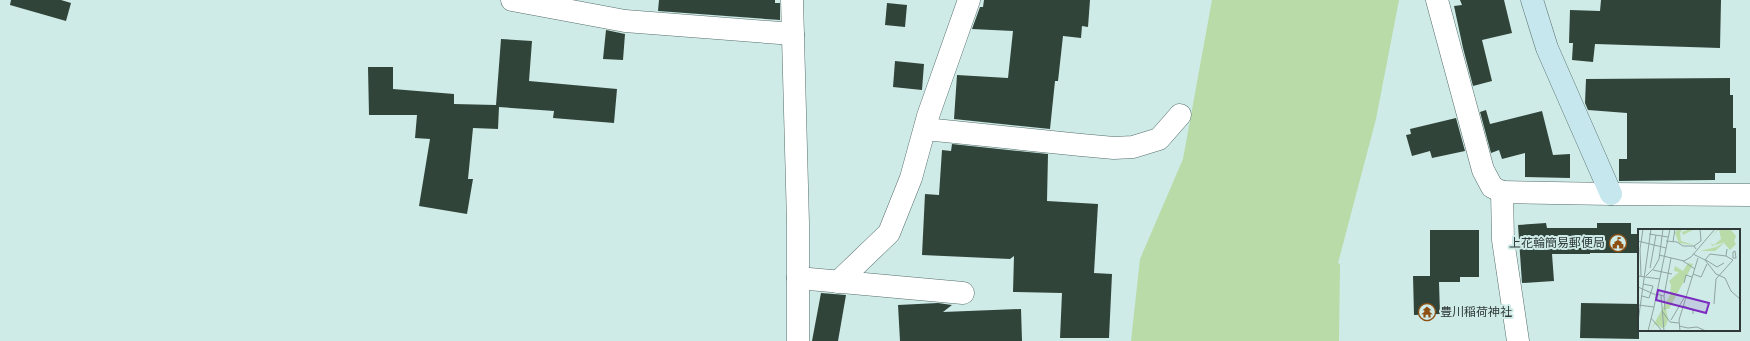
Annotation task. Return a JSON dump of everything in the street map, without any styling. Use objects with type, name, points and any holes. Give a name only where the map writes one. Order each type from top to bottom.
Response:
[{"type":"street","points":[[512,0],[625,21],[793,34]]},
{"type":"street","points":[[792,0],[798,341]]},
{"type":"street","points":[[838,282],[889,233],[911,178],[925,130],[969,0]]},
{"type":"street","points":[[1437,0],[1483,170],[1492,187],[1502,192],[1750,195]]},
{"type":"street","points":[[1532,0],[1547,48],[1611,194]]},
{"type":"street","points":[[925,130],[1114,148],[1133,147],[1159,139],[1180,115]]},
{"type":"street","points":[[1502,192],[1503,240],[1518,341]]},
{"type":"street","points":[[798,278],[963,293]]},
{"type":"green space","points":[[1212,0],[1399,0],[1376,119],[1338,263],[1340,264],[1339,341],[1131,341],[1140,259],[1183,159]]},
{"type":"building","points":[[11,0],[61,0],[71,3],[66,21],[10,5]]},
{"type":"building","points":[[659,0],[775,0],[775,3],[780,3],[780,20],[658,11]]},
{"type":"building","points":[[984,0],[1090,0],[1088,27],[1082,26],[1081,38],[1063,36],[1058,81],[1055,81],[1050,129],[954,119],[957,75],[1008,78],[1013,31],[972,29],[980,7],[983,7]]},
{"type":"building","points":[[1460,0],[1504,0],[1512,33],[1482,40],[1492,81],[1473,86],[1454,6],[1462,5]]},
{"type":"building","points":[[1601,0],[1721,0],[1720,48],[1595,44],[1593,62],[1572,60],[1573,43],[1569,43],[1570,10],[1600,11]]},
{"type":"building","points":[[887,3],[907,5],[905,27],[885,25]]},
{"type":"building","points":[[606,30],[625,34],[623,60],[603,59]]},
{"type":"building","points":[[501,39],[532,41],[529,81],[617,89],[614,123],[553,118],[554,111],[499,107],[498,129],[473,128],[468,179],[473,179],[467,214],[419,206],[430,139],[415,138],[417,115],[369,115],[368,67],[393,67],[393,89],[454,94],[454,104],[496,105]]},
{"type":"building","points":[[895,61],[924,64],[922,90],[893,87]]},
{"type":"building","points":[[1730,78],[1730,95],[1733,95],[1733,128],[1736,128],[1736,173],[1715,173],[1715,180],[1619,181],[1619,159],[1627,159],[1627,113],[1588,110],[1585,103],[1586,79]]},
{"type":"building","points":[[1486,110],[1490,124],[1542,111],[1553,155],[1570,154],[1570,178],[1525,177],[1525,153],[1502,159],[1499,150],[1491,153],[1480,112]]},
{"type":"building","points":[[1456,118],[1465,151],[1432,158],[1430,151],[1412,156],[1406,135],[1411,134],[1410,129]]},
{"type":"building","points":[[952,144],[1048,154],[1047,201],[1098,204],[1094,273],[1112,274],[1109,338],[1060,338],[1062,293],[1013,292],[1014,256],[1010,259],[922,255],[925,194],[939,195],[942,150],[951,151]]},
{"type":"building","points":[[1546,223],[1547,228],[1597,228],[1597,223],[1631,223],[1631,234],[1638,234],[1638,253],[1552,254],[1554,281],[1522,283],[1518,225]]},
{"type":"building","points":[[1430,230],[1479,230],[1479,277],[1460,277],[1460,282],[1439,282],[1440,314],[1414,315],[1413,276],[1430,276]]},
{"type":"building","points":[[821,293],[846,295],[838,341],[812,341]]},
{"type":"building","points":[[938,303],[952,305],[943,312],[1021,309],[1022,341],[900,341],[898,305]]},
{"type":"building","points":[[1581,303],[1638,304],[1639,339],[1580,338]]},
{"type":"place","name":"上花輪簡易郵便局","points":[[1618,243]]},
{"type":"place","name":"豊川稲荷神社","points":[[1427,312]]}]
